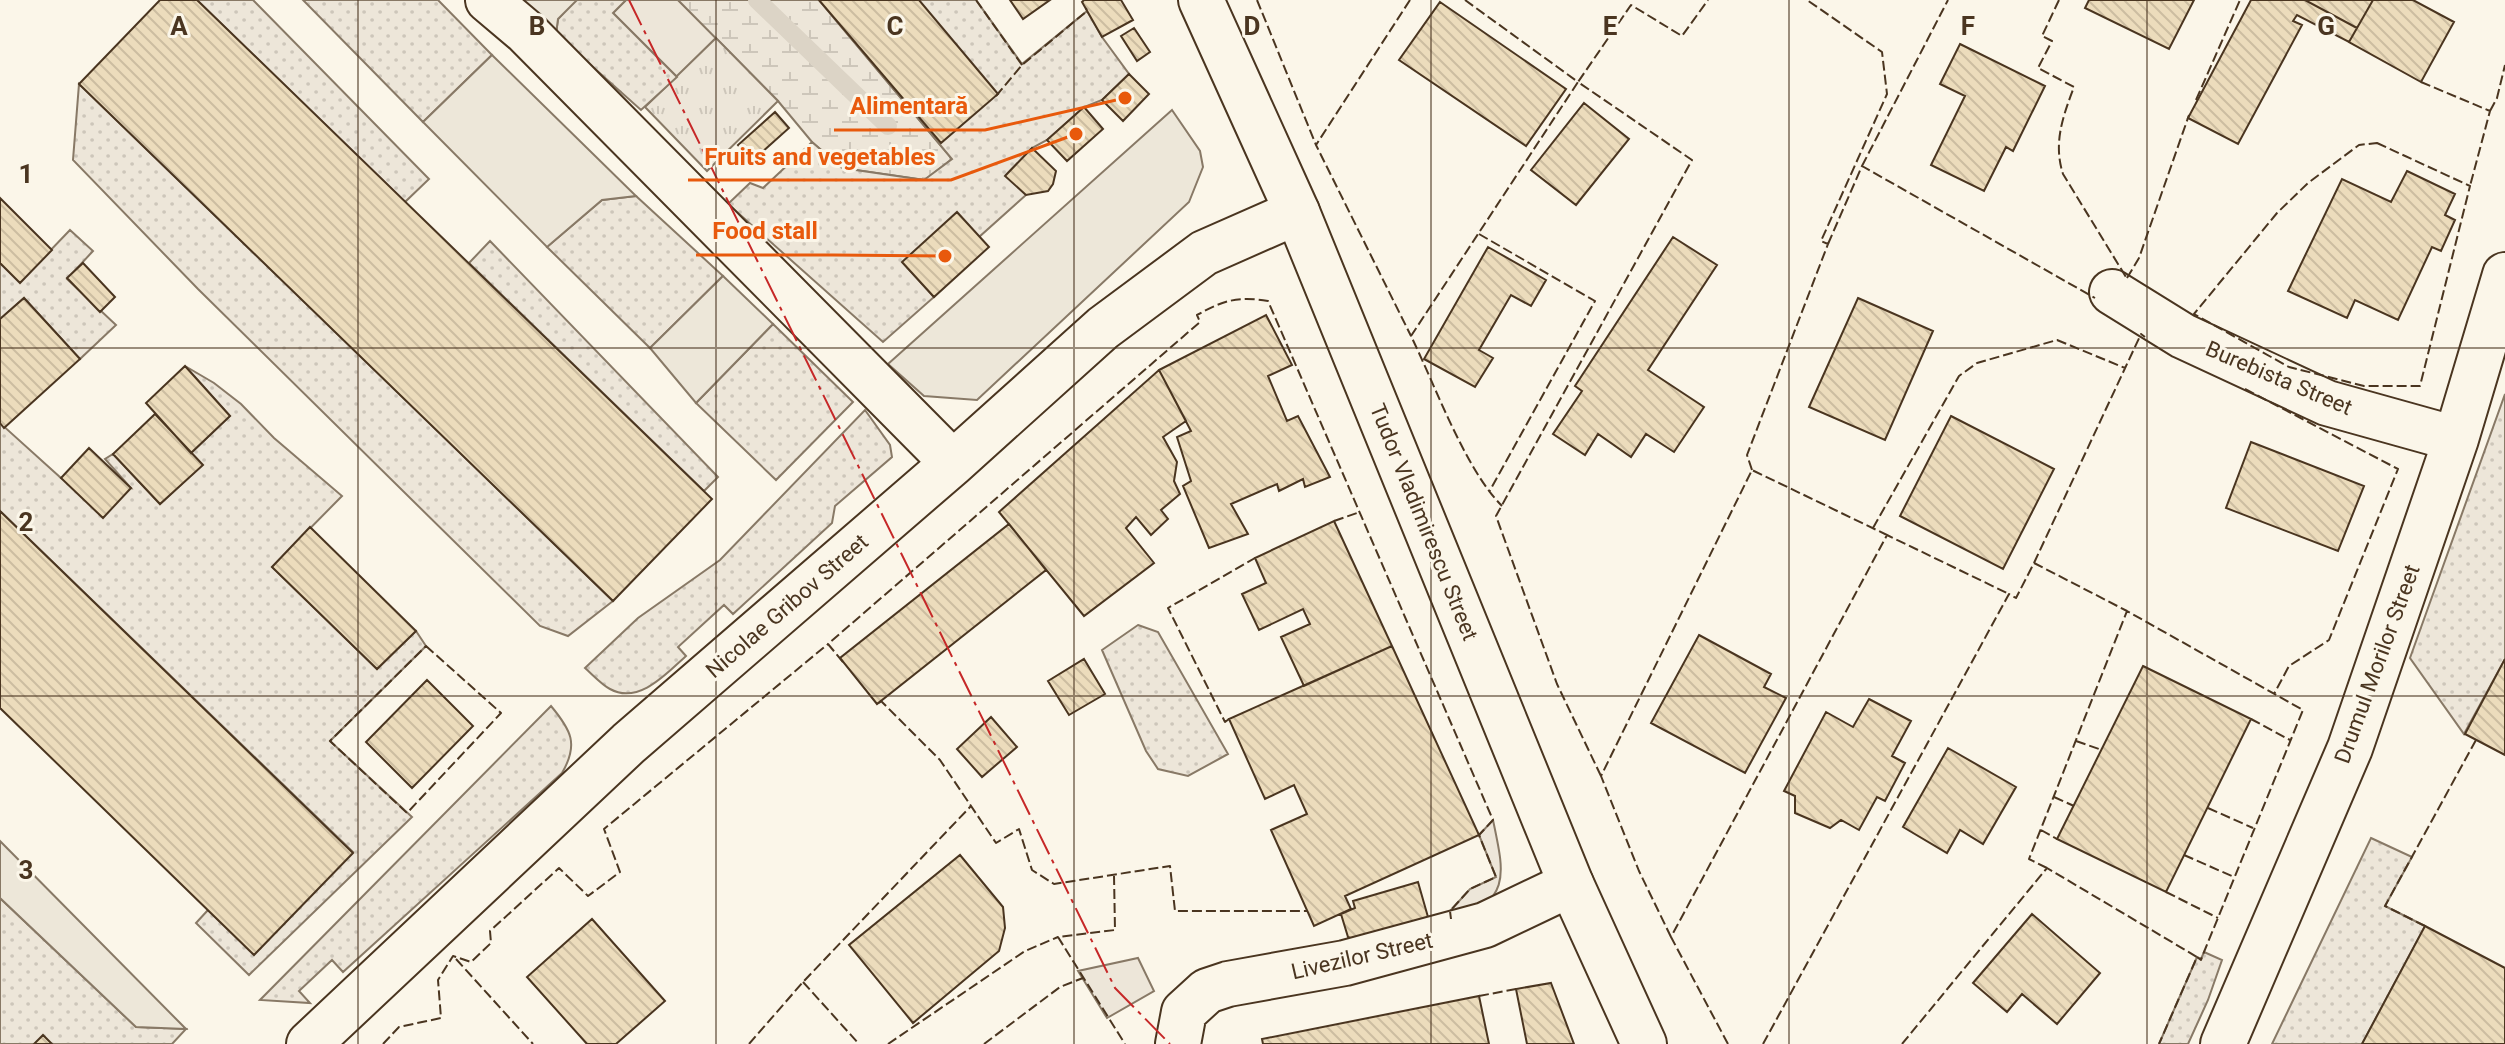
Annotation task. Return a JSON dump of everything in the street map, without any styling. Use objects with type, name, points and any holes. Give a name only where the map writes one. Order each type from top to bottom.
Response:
[{"type":"street","points":[[488,0],[526,32],[953,463]]},
{"type":"street","name":"Tudor Vladimirescu Street","points":[[1201,0],[1297,212],[1571,884],[1644,1044]]},
{"type":"street","name":"Nicolae Gribov Street","points":[[309,1044],[629,743],[953,463],[1103,328],[1204,253],[1297,212]]},
{"type":"street","name":"Drumul Morilor Street","points":[[2223,1044],[2350,748],[2456,439],[2505,275]]},
{"type":"street","name":"Burebista Street","points":[[2112,292],[2183,336],[2327,403],[2456,439]]},
{"type":"street","name":"Livezilor Street","points":[[1178,1044],[1184,1012],[1207,991],[1228,984],[1345,963],[1472,929],[1538,902],[1571,884]]},
{"type":"green space","points":[[197,0],[253,0],[429,179],[405,202]]},
{"type":"green space","points":[[303,0],[438,0],[492,55],[423,122]]},
{"type":"green space","points":[[575,0],[626,0],[613,13],[677,77],[641,110],[556,34],[558,19]]},
{"type":"green space","points":[[626,0],[678,0],[716,38],[677,77],[613,13]]},
{"type":"green space","points":[[678,0],[819,0],[952,159],[925,180],[842,168],[812,142],[778,101]]},
{"type":"green space","points":[[819,0],[976,0],[1022,64],[1087,11],[1129,74],[1102,100],[1084,107],[1047,140],[1032,148],[1006,175],[1026,195],[979,237],[903,263],[934,297],[883,342],[728,204],[750,183],[763,188],[812,142],[842,168],[924,180],[952,159]]},
{"type":"green space","points":[[716,38],[778,101],[707,171],[645,107]]},
{"type":"green space","points":[[79,84],[613,601],[568,636],[540,626],[198,289],[73,160]]},
{"type":"green space","points":[[636,196],[723,276],[650,348],[547,247],[602,200]]},
{"type":"green space","points":[[70,230],[93,251],[67,279],[116,325],[80,359],[24,298],[0,319],[0,263],[20,282]]},
{"type":"green space","points":[[490,241],[718,477],[704,491],[469,263]]},
{"type":"green space","points":[[773,324],[853,402],[776,480],[696,403]]},
{"type":"green space","points":[[185,366],[241,404],[274,438],[342,496],[272,567],[377,669],[416,631],[426,646],[330,741],[412,817],[249,975],[196,923],[208,910],[254,954],[353,852],[0,511],[0,423],[61,478],[131,488],[105,459],[113,454],[160,504],[202,465],[191,453],[230,416]]},
{"type":"green space","points":[[2505,394],[2505,659],[2464,734],[2410,658]]},
{"type":"green space","points":[[865,410],[890,445],[892,457],[835,506],[832,523],[733,614],[724,605],[678,647],[686,656],[652,685],[631,693],[621,693],[607,687],[585,668],[638,618],[720,560]]},
{"type":"green space","points":[[1138,625],[1158,632],[1228,754],[1188,776],[1158,769],[1146,751],[1102,650]]},
{"type":"green space","points":[[551,706],[564,723],[570,738],[570,754],[562,773],[343,972],[332,960],[299,991],[310,1003],[260,1000]]},
{"type":"green space","points":[[1493,820],[1500,857],[1499,884],[1485,905],[1451,925],[1450,911],[1470,889],[1496,877],[1479,835]]},
{"type":"green space","points":[[2371,838],[2412,857],[2385,906],[2425,926],[2362,1044],[2272,1044]]},
{"type":"green space","points":[[0,898],[136,1027],[186,1029],[172,1044],[0,1044]]},
{"type":"green space","points":[[2204,952],[2222,960],[2188,1044],[2159,1044],[2197,957],[2201,959]]},
{"type":"green space","points":[[1138,958],[1154,991],[1107,1018],[1078,971]]},
{"type":"shaded area","points":[[520,0],[576,1],[558,19],[556,34]]},
{"type":"shaded area","points":[[492,55],[636,196],[602,200],[547,247],[423,122]]},
{"type":"shaded area","points":[[1172,110],[1200,151],[1203,167],[1189,202],[977,400],[924,396],[888,364]]},
{"type":"shaded area","points":[[723,276],[773,324],[696,403],[650,348]]},
{"type":"shaded area","points":[[0,841],[186,1029],[136,1027],[0,898]]},
{"type":"building","points":[[160,0],[197,0],[712,499],[613,601],[79,84]]},
{"type":"building","points":[[819,0],[919,0],[998,94],[941,143]]},
{"type":"building","points":[[1010,0],[1050,0],[1023,19]]},
{"type":"building","points":[[1121,0],[1133,20],[1102,37],[1082,2]]},
{"type":"building","points":[[2089,0],[2194,0],[2169,49],[2085,8]]},
{"type":"building","points":[[2251,0],[2305,0],[2357,28],[2349,42],[2297,15],[2293,21],[2302,25],[2238,144],[2188,118]]},
{"type":"building","points":[[2305,0],[2373,0],[2357,28]]},
{"type":"building","points":[[2373,0],[2413,0],[2454,22],[2421,82],[2349,42]]},
{"type":"building","points":[[1440,2],[1566,89],[1526,146],[1399,60]]},
{"type":"building","points":[[1134,28],[1150,52],[1137,61],[1121,36]]},
{"type":"building","points":[[1960,44],[2045,86],[2013,151],[2006,147],[1984,191],[1931,165],[1965,96],[1940,84]]},
{"type":"building","points":[[1129,74],[1149,94],[1123,121],[1102,100]]},
{"type":"building","points":[[1584,103],[1629,139],[1576,205],[1531,170]]},
{"type":"building","points":[[1084,107],[1103,129],[1067,161],[1047,140]]},
{"type":"building","points":[[775,112],[789,128],[752,161],[738,145]]},
{"type":"building","points":[[1032,148],[1056,171],[1048,191],[1026,195],[1005,176]]},
{"type":"building","points":[[2407,171],[2455,194],[2445,215],[2455,220],[2441,251],[2432,247],[2398,320],[2355,300],[2347,318],[2288,291],[2342,179],[2391,202]]},
{"type":"building","points":[[0,198],[52,250],[20,283],[0,263]]},
{"type":"building","points":[[957,212],[989,247],[934,297],[902,262]]},
{"type":"building","points":[[1673,237],[1717,265],[1648,370],[1704,407],[1674,452],[1646,434],[1631,457],[1598,434],[1585,455],[1553,434],[1582,391],[1575,386]]},
{"type":"building","points":[[1488,247],[1546,280],[1531,306],[1511,295],[1479,350],[1493,358],[1475,387],[1424,359]]},
{"type":"building","points":[[83,263],[115,297],[100,312],[67,278]]},
{"type":"building","points":[[24,298],[80,359],[4,428],[0,423],[0,319]]},
{"type":"building","points":[[1858,298],[1933,331],[1885,440],[1809,407]]},
{"type":"building","points":[[1266,315],[1292,365],[1268,376],[1287,421],[1298,416],[1330,477],[1305,487],[1303,479],[1279,491],[1277,484],[1231,504],[1248,534],[1209,548],[1183,486],[1191,481],[1177,437],[1191,431],[1159,370]]},
{"type":"building","points":[[185,366],[230,416],[191,453],[146,403]]},
{"type":"building","points":[[1159,370],[1186,421],[1163,437],[1177,462],[1174,481],[1180,494],[1161,510],[1168,519],[1151,535],[1136,517],[1126,528],[1154,563],[1084,616],[999,512]]},
{"type":"building","points":[[155,414],[203,465],[160,504],[113,454]]},
{"type":"building","points":[[1951,416],[2054,469],[2003,569],[1900,516]]},
{"type":"building","points":[[2251,442],[2364,486],[2338,551],[2226,508]]},
{"type":"building","points":[[89,448],[131,488],[103,518],[61,478]]},
{"type":"building","points":[[0,511],[353,853],[254,955],[0,708]]},
{"type":"building","points":[[1334,521],[1392,646],[1304,686],[1281,637],[1310,624],[1303,609],[1259,630],[1242,594],[1266,583],[1255,558]]},
{"type":"building","points":[[1009,524],[1046,570],[877,704],[840,658]]},
{"type":"building","points":[[310,527],[416,631],[377,669],[272,567]]},
{"type":"building","points":[[1699,635],[1771,674],[1764,687],[1786,698],[1745,773],[1651,723]]},
{"type":"building","points":[[1392,646],[1479,835],[1345,896],[1351,909],[1314,926],[1271,830],[1307,814],[1294,785],[1265,799],[1229,719]]},
{"type":"building","points":[[1084,659],[1105,694],[1069,715],[1048,681]]},
{"type":"building","points":[[2505,659],[2505,755],[2465,734]]},
{"type":"building","points":[[2143,666],[2251,719],[2166,892],[2057,839]]},
{"type":"building","points":[[427,680],[473,726],[412,788],[366,742]]},
{"type":"building","points":[[1869,699],[1911,721],[1892,756],[1905,763],[1885,801],[1877,797],[1859,830],[1841,820],[1830,828],[1795,813],[1795,796],[1784,791],[1826,712],[1853,727]]},
{"type":"building","points":[[991,717],[1017,747],[982,777],[957,749]]},
{"type":"building","points":[[1948,748],[2016,787],[1983,844],[1960,830],[1947,853],[1903,827]]},
{"type":"building","points":[[960,855],[1003,907],[1005,928],[999,951],[913,1023],[849,945]]},
{"type":"building","points":[[1418,882],[1430,924],[1362,943],[1348,937],[1341,914],[1355,908],[1353,901]]},
{"type":"building","points":[[2032,914],[2100,973],[2057,1024],[2022,994],[2007,1012],[1973,983]]},
{"type":"building","points":[[592,919],[665,1001],[616,1044],[587,1044],[527,977]]},
{"type":"building","points":[[2425,926],[2505,968],[2505,1044],[2362,1044]]},
{"type":"building","points":[[1551,983],[1574,1044],[1527,1044],[1516,989]]},
{"type":"building","points":[[1479,996],[1489,1044],[1263,1044],[1262,1039]]},
{"type":"building","points":[[43,1035],[52,1044],[34,1044]]},
{"type":"waterway","points":[[757,0],[888,126]]},
{"type":"fence","points":[[976,0],[1022,65]]},
{"type":"fence","points":[[1257,0],[1316,145]]},
{"type":"fence","points":[[1410,0],[1316,145],[1411,336]]},
{"type":"fence","points":[[1465,0],[1578,82],[1411,336],[1463,449],[1488,490],[1502,506]]},
{"type":"fence","points":[[1601,776],[1557,684],[1496,516],[1692,160],[1578,82],[1631,5],[1682,36],[1708,0]]},
{"type":"fence","points":[[1752,470],[1747,455],[1828,244],[1821,241],[1887,94],[1882,52],[1807,0]]},
{"type":"fence","points":[[1862,166],[1948,0]]},
{"type":"fence","points":[[2059,0],[2042,36],[2052,41],[2038,68],[2074,87],[2059,140],[2060,163],[2063,174],[2126,277]]},
{"type":"fence","points":[[2196,100],[2240,0]]},
{"type":"fence","points":[[996,96],[1022,65],[1087,11],[1086,8]]},
{"type":"fence","points":[[2490,111],[2497,98],[2505,65]]},
{"type":"fence","points":[[2421,82],[2490,111],[2470,186]]},
{"type":"fence","points":[[2127,278],[2139,258],[2189,115]]},
{"type":"fence","points":[[2377,143],[2470,186],[2420,386],[2364,386],[2289,367],[2194,314],[2277,213],[2308,183],[2359,145],[2377,143]]},
{"type":"fence","points":[[1828,244],[1862,166],[2095,298]]},
{"type":"fence","points":[[1479,234],[1595,301],[1489,492]]},
{"type":"fence","points":[[843,662],[828,644],[1200,322],[1197,315],[1231,300],[1268,301],[1493,820],[1479,835],[1496,877],[1470,889],[1450,911],[1451,919]]},
{"type":"fence","points":[[2034,563],[2141,334],[2145,337]]},
{"type":"fence","points":[[1873,528],[1959,376],[1977,363],[2057,340],[2125,368]]},
{"type":"fence","points":[[2245,389],[2398,469],[2329,640],[2289,666],[2274,694]]},
{"type":"fence","points":[[1671,937],[1639,871],[1601,776],[1752,470],[1887,535]]},
{"type":"fence","points":[[1334,521],[1360,512]]},
{"type":"fence","points":[[1728,1044],[1671,937],[1887,535],[2009,594]]},
{"type":"fence","points":[[1229,719],[1225,722],[1168,608],[1255,558]]},
{"type":"fence","points":[[1763,1044],[2009,594],[2016,598],[2034,563],[2127,611]]},
{"type":"fence","points":[[2047,868],[2029,859],[2127,611],[2303,710],[2201,960],[2197,957]]},
{"type":"fence","points":[[383,1044],[399,1027],[441,1018],[438,980],[453,956],[471,962],[491,943],[490,931],[559,868],[588,896],[620,872],[604,829],[828,644]]},
{"type":"fence","points":[[426,646],[501,713],[407,813],[330,741],[426,646]]},
{"type":"fence","points":[[879,703],[881,701],[940,760],[996,843],[1019,829],[1032,870],[1054,884],[1170,866],[1175,911],[1307,911]]},
{"type":"fence","points":[[2251,719],[2290,740]]},
{"type":"fence","points":[[2425,926],[2385,906],[2476,740]]},
{"type":"fence","points":[[2076,741],[2102,750]]},
{"type":"fence","points":[[2054,797],[2074,806]]},
{"type":"fence","points":[[749,1044],[803,982],[971,806]]},
{"type":"fence","points":[[2208,808],[2253,828]]},
{"type":"fence","points":[[2041,830],[2057,839]]},
{"type":"fence","points":[[2184,855],[2234,877]]},
{"type":"fence","points":[[1902,1044],[2047,868],[2197,957],[2159,1044]]},
{"type":"fence","points":[[1114,875],[1115,930],[1058,937],[1125,1044]]},
{"type":"fence","points":[[2166,892],[2218,918]]},
{"type":"fence","points":[[888,1044],[1025,951],[1058,937]]},
{"type":"fence","points":[[456,959],[533,1044]]},
{"type":"fence","points":[[984,1044],[1060,987],[1083,978]]},
{"type":"fence","points":[[803,982],[859,1044]]},
{"type":"fence","points":[[1479,996],[1516,989]]},
{"type":"power","points":[[629,0],[1115,988],[1170,1044]]},
{"type":"place","name":"Alimentară","points":[[1125,98]]},
{"type":"place","name":"Fruits and vegetables","points":[[1076,134]]},
{"type":"place","name":"Food stall","points":[[945,256]]}]
